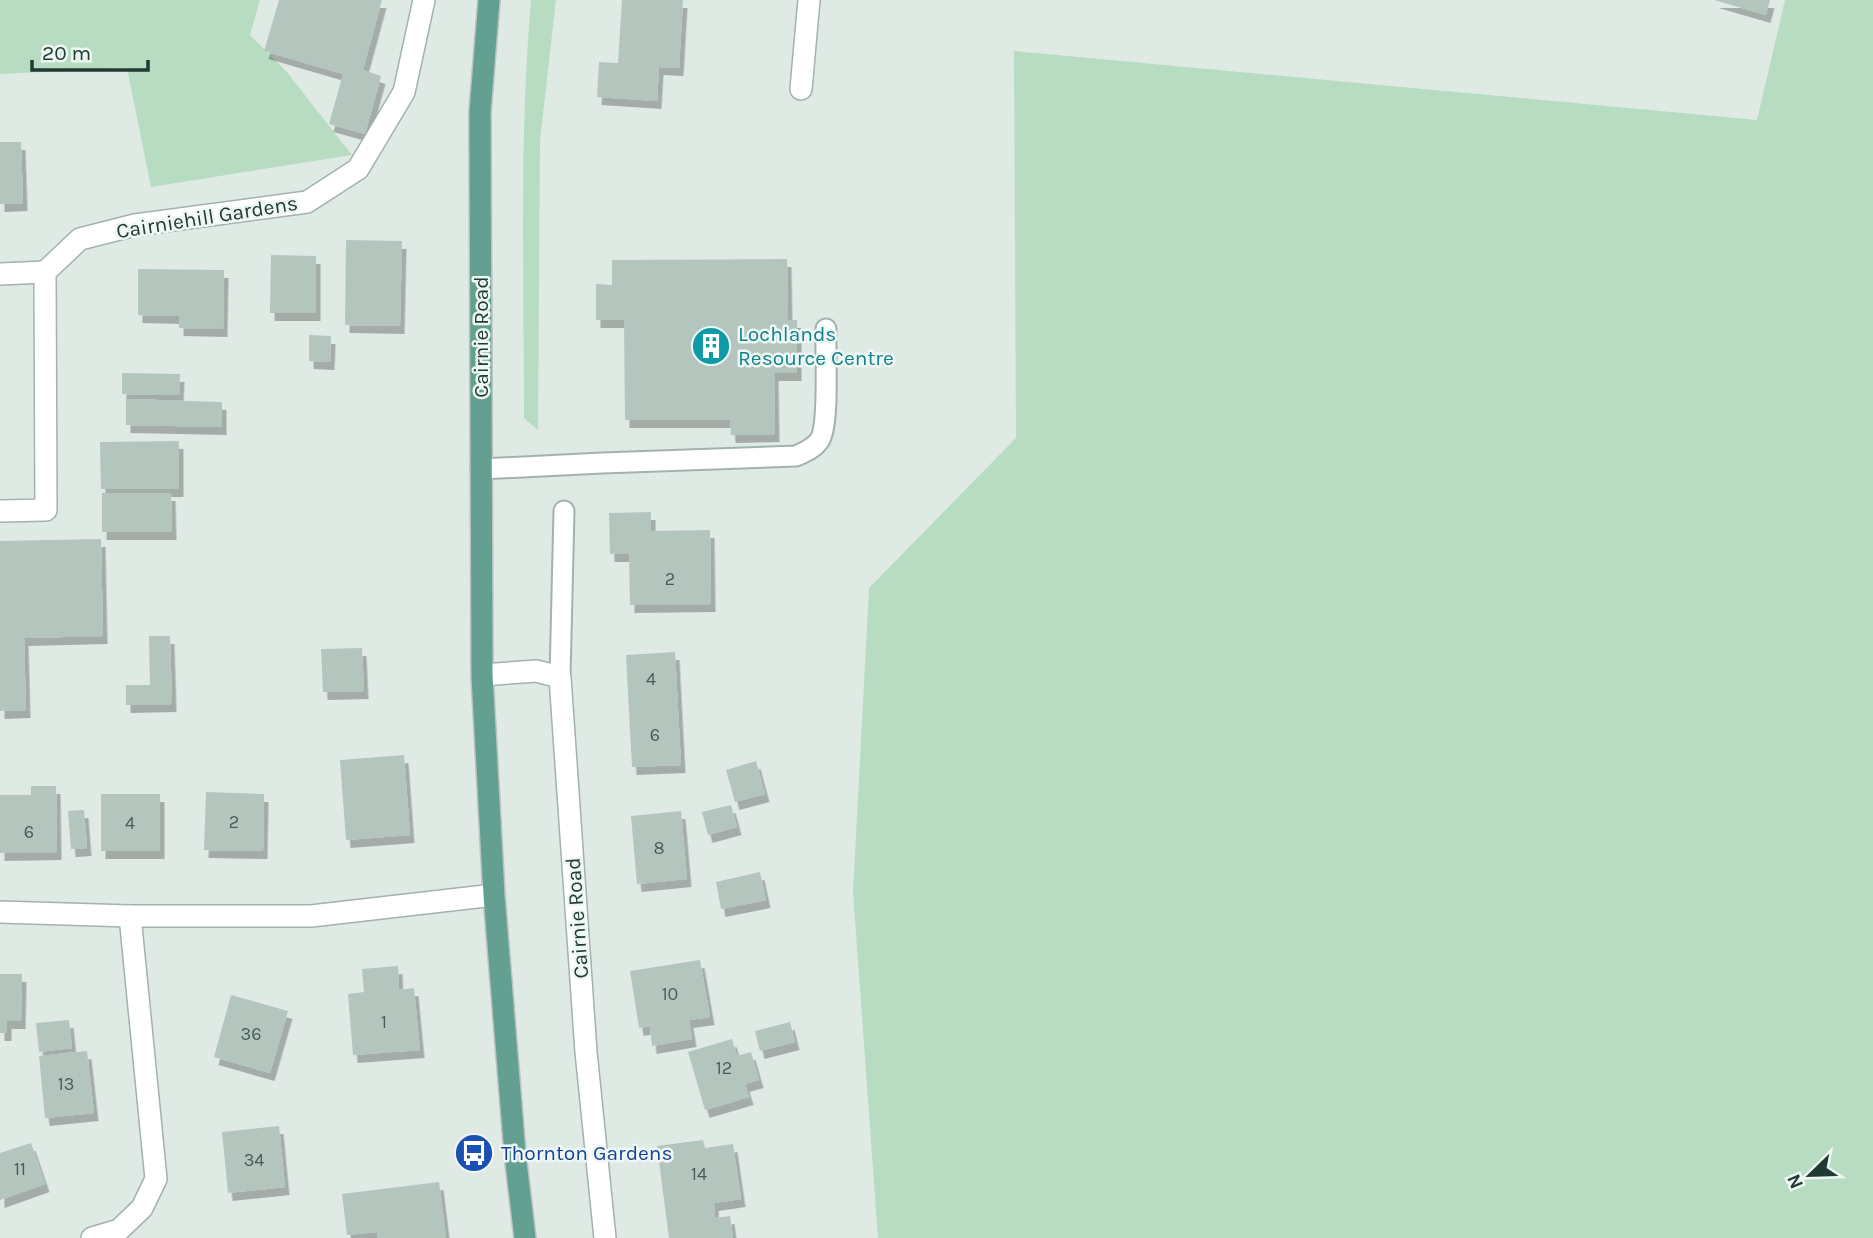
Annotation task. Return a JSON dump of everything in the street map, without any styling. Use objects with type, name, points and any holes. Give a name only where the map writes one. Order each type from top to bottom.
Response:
[{"type":"main road","name":"Cairnie Road","points":[[489,0],[480,112],[482,675],[494,895],[515,1154],[525,1238]]},
{"type":"street","name":"Cairniehill Gardens","points":[[46,272],[80,239],[135,225],[307,202],[358,169],[404,92],[424,0]]},
{"type":"street","points":[[802,89],[809,0]]},
{"type":"street","points":[[0,274],[46,272],[46,510],[0,512]]},
{"type":"street","points":[[482,675],[536,671],[561,677]]},
{"type":"street","name":"Cairnie Road","points":[[561,677],[586,1052],[605,1238]]},
{"type":"street","points":[[0,912],[130,916],[311,916],[494,895]]},
{"type":"street","points":[[92,1238],[119,1230],[142,1208],[156,1179],[130,916]]},
{"type":"lane","points":[[481,469],[796,456],[812,449],[821,439],[825,417],[826,330]]},
{"type":"lane","points":[[561,677],[564,511]]},
{"type":"green space","points":[[0,0],[260,0],[250,35],[286,71],[352,155],[151,187],[127,68],[0,74]]},
{"type":"green space","points":[[531,0],[556,0],[540,141],[538,430],[524,418],[524,157]]},
{"type":"green space","points":[[1785,0],[1873,0],[1873,1238],[878,1238],[853,892],[869,588],[1016,438],[1014,51],[1757,120]]},
{"type":"building","points":[[279,0],[382,0],[363,70],[381,76],[365,134],[329,124],[343,74],[264,51]]},
{"type":"building","points":[[622,0],[683,0],[679,68],[659,67],[657,101],[597,97],[599,62],[618,63]]},
{"type":"building","points":[[1714,0],[1770,0],[1766,15]]},
{"type":"building","points":[[0,142],[21,142],[23,203],[0,204]]},
{"type":"building","points":[[346,240],[402,241],[400,326],[345,325]]},
{"type":"building","points":[[271,255],[316,256],[316,313],[270,313]]},
{"type":"building","name":"Lochlands Resource Centre","points":[[787,259],[788,320],[797,320],[797,373],[774,373],[775,434],[731,435],[730,420],[625,420],[624,320],[596,320],[596,284],[612,285],[612,260]]},
{"type":"building","points":[[138,269],[224,270],[223,329],[179,328],[179,316],[138,315]]},
{"type":"building","points":[[309,335],[331,336],[330,362],[309,361]]},
{"type":"building","points":[[122,373],[180,374],[179,395],[122,394]]},
{"type":"building","points":[[126,399],[222,402],[222,427],[126,425]]},
{"type":"building","points":[[179,441],[179,489],[101,489],[100,442]]},
{"type":"building","points":[[102,493],[171,493],[172,532],[102,532]]},
{"type":"building","points":[[651,512],[651,531],[710,530],[711,604],[630,605],[629,554],[610,554],[609,513]]},
{"type":"building","points":[[101,539],[103,636],[24,638],[26,710],[0,711],[0,541]]},
{"type":"building","points":[[149,636],[170,636],[172,704],[126,705],[126,685],[150,685]]},
{"type":"building","points":[[362,648],[364,691],[323,692],[321,649]]},
{"type":"building","points":[[675,652],[681,765],[632,767],[626,655]]},
{"type":"building","points":[[404,755],[410,835],[346,840],[340,760]]},
{"type":"building","points":[[756,761],[765,794],[735,802],[726,770]]},
{"type":"building","points":[[31,786],[56,786],[57,852],[0,853],[0,795],[31,795]]},
{"type":"building","points":[[206,792],[264,794],[263,851],[204,850]]},
{"type":"building","points":[[101,794],[160,794],[160,851],[101,851]]},
{"type":"building","points":[[731,805],[737,827],[708,835],[702,812]]},
{"type":"building","points":[[84,810],[87,848],[71,849],[68,811]]},
{"type":"building","points":[[681,811],[687,879],[637,884],[631,816]]},
{"type":"building","points":[[760,872],[766,900],[721,909],[716,882]]},
{"type":"building","points":[[700,960],[710,1017],[689,1020],[692,1039],[652,1046],[650,1026],[639,1028],[630,971]]},
{"type":"building","points":[[398,966],[399,990],[414,988],[420,1050],[353,1055],[348,994],[364,992],[362,969]]},
{"type":"building","points":[[0,974],[22,974],[21,1021],[7,1021],[7,1033],[0,1033]]},
{"type":"building","points":[[231,995],[288,1011],[270,1073],[214,1057]]},
{"type":"building","points":[[69,1020],[72,1048],[39,1052],[36,1023]]},
{"type":"building","points":[[790,1022],[795,1042],[760,1051],[755,1031]]},
{"type":"building","points":[[732,1039],[737,1056],[751,1052],[759,1080],[745,1084],[749,1097],[705,1110],[688,1052]]},
{"type":"building","points":[[87,1051],[94,1113],[45,1118],[39,1056]]},
{"type":"building","points":[[279,1126],[285,1187],[228,1193],[222,1132]]},
{"type":"building","points":[[703,1140],[705,1148],[733,1144],[741,1199],[714,1203],[715,1218],[730,1216],[733,1238],[669,1238],[657,1146]]},
{"type":"building","points":[[31,1143],[45,1184],[0,1200],[0,1153]]},
{"type":"building","points":[[439,1182],[446,1238],[378,1238],[377,1232],[347,1235],[342,1194]]},
{"type":"place","name":"Lochlands Resource Centre","points":[[711,346]]},
{"type":"place","name":"Thornton Gardens","points":[[474,1153]]}]
